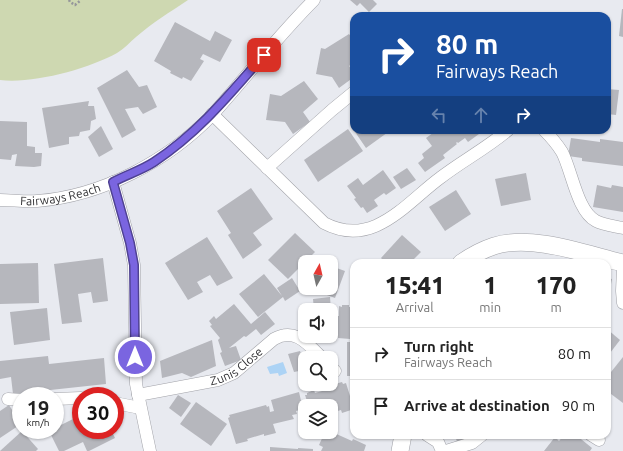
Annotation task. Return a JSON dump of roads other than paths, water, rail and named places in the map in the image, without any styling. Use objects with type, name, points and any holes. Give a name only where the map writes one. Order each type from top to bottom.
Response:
[{"type":"street","name":"Fairways Reach","points":[[294,20],[302,0]]},
{"type":"street","name":"Fairways Reach","points":[[0,200],[36,201],[64,197],[92,190],[113,182],[153,163],[183,141],[212,114],[294,20],[314,0]]},
{"type":"street","points":[[267,168],[350,95]]},
{"type":"street","points":[[212,114],[324,223],[344,230],[360,231],[373,228],[386,221],[440,178],[502,134]]},
{"type":"street","points":[[547,134],[561,152],[582,206],[588,214],[595,220],[623,228]]},
{"type":"street","points":[[113,182],[130,243],[134,265],[136,384],[150,451]]},
{"type":"street","points":[[467,259],[476,253],[494,246],[515,242],[533,242],[548,244],[607,259]]},
{"type":"street","points":[[611,260],[623,263]]},
{"type":"street","points":[[623,269],[623,303]]},
{"type":"street","name":"Zunis Close","points":[[138,395],[218,380],[234,373],[274,339],[281,335],[296,336],[303,340],[315,351]]},
{"type":"street","points":[[8,399],[12,399]]},
{"type":"street","points":[[124,405],[140,408]]},
{"type":"street","points":[[400,451],[402,439]]},
{"type":"street","points":[[433,439],[438,442],[442,451]]},
{"type":"street","points":[[446,451],[472,443],[477,439]]},
{"type":"water","points":[[283,362],[287,373],[279,376],[278,373],[270,374],[267,367]]}]
